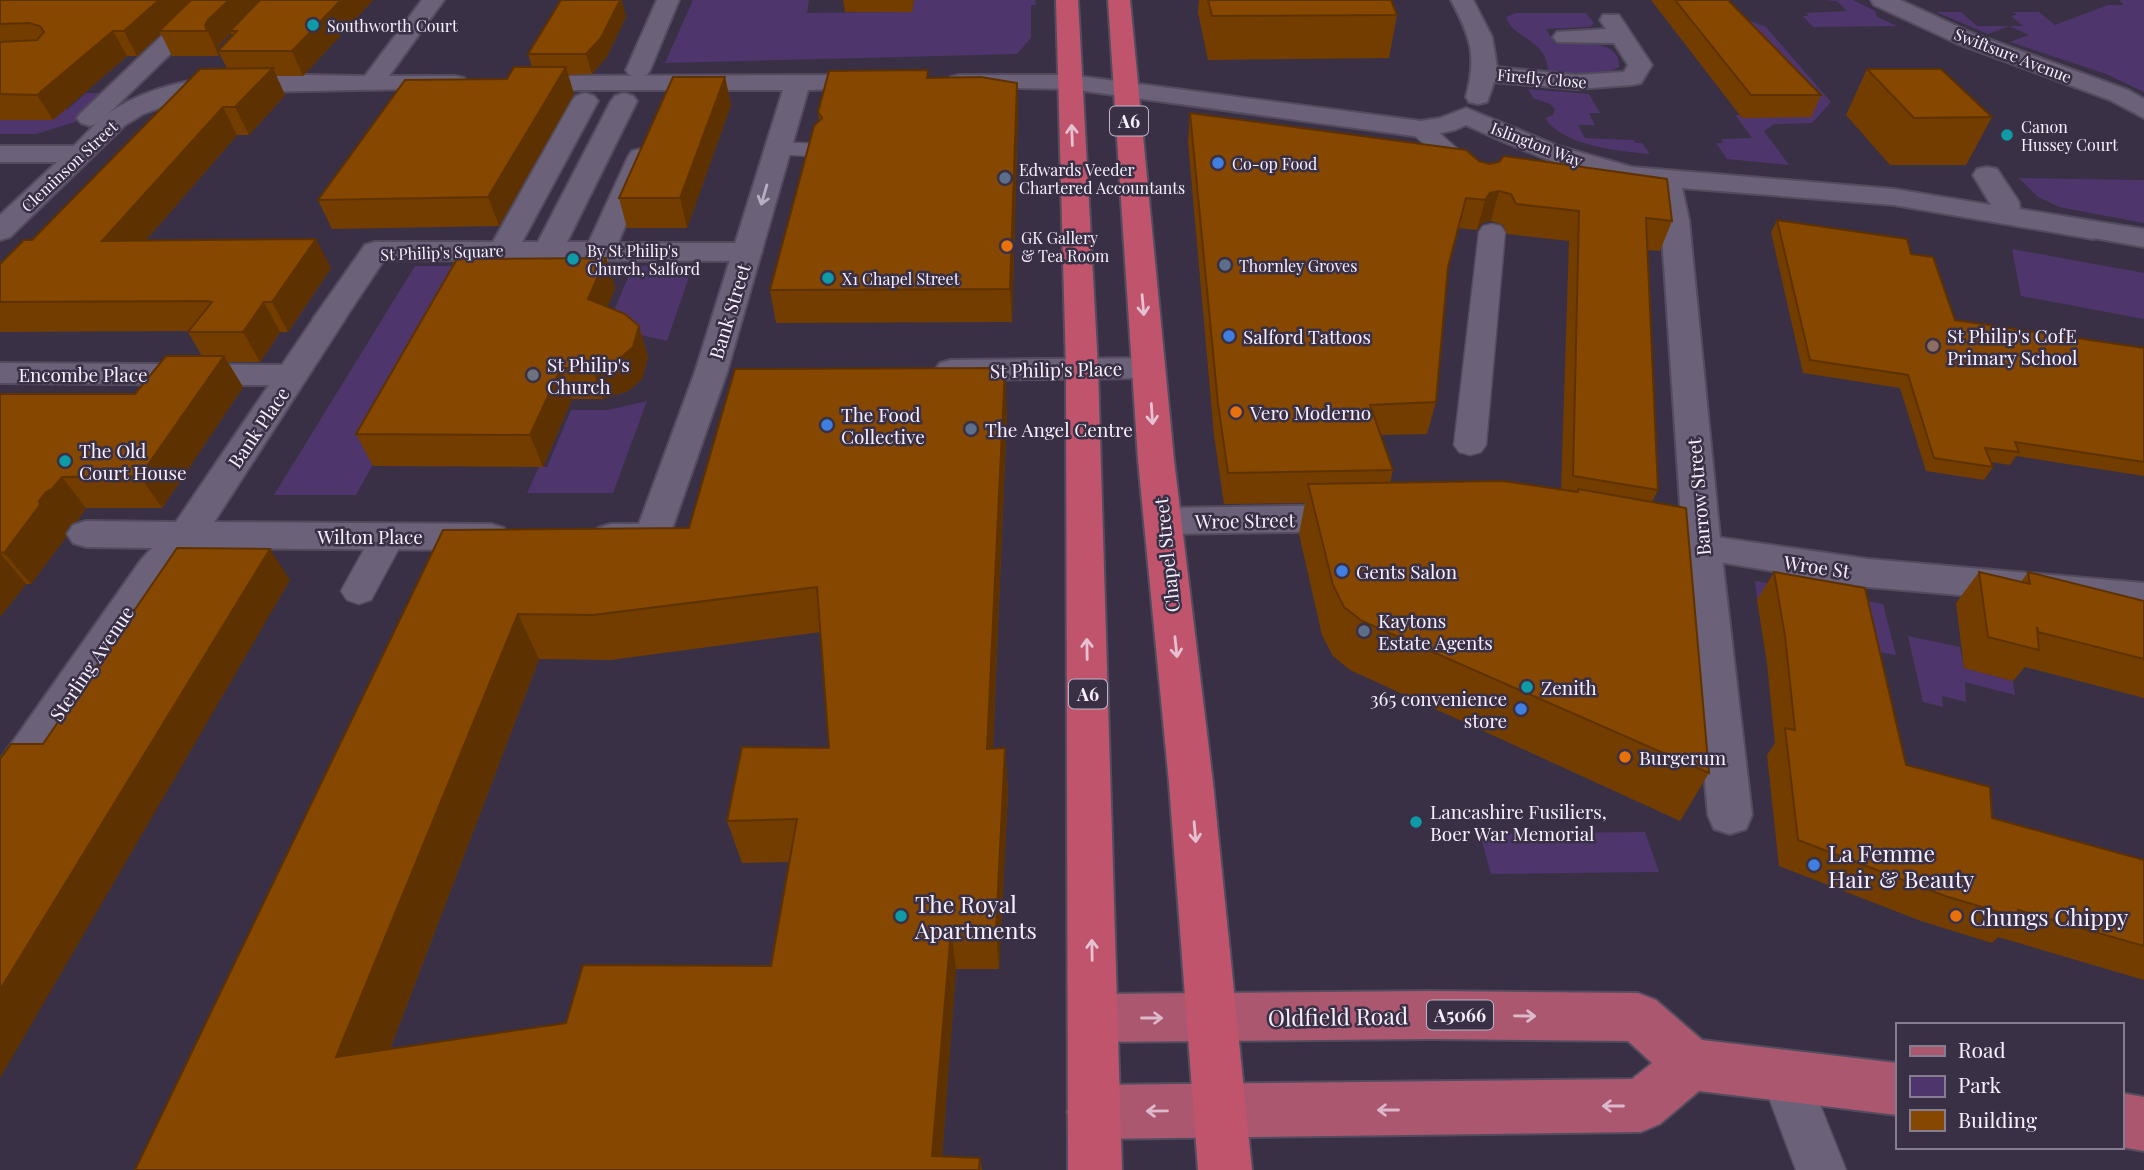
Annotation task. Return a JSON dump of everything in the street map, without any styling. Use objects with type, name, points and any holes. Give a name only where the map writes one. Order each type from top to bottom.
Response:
[{"type":"highway","name":"A6","points":[[1067,0],[1082,369],[1095,1170]]},
{"type":"highway","name":"Chapel Street","points":[[1119,0],[1149,368],[1191,783],[1220,1110]]},
{"type":"highway","name":"A6","points":[[1220,1110],[1225,1170]]},
{"type":"main road","name":"Oldfield Road","points":[[1094,1018],[1431,1015],[1638,1017],[1691,1065]]},
{"type":"main road","points":[[1094,1112],[1641,1105],[1691,1065],[1896,1089]]},
{"type":"main road","points":[[2123,1120],[2144,1124]]},
{"type":"street","points":[[372,83],[433,0]]},
{"type":"street","points":[[638,70],[668,0]]},
{"type":"street","points":[[1462,0],[1480,35],[1486,62],[1486,74],[1478,98],[1466,116]]},
{"type":"street","name":"Swiftsure Avenue","points":[[1882,0],[1965,38],[2119,95],[2144,110]]},
{"type":"street","points":[[90,118],[205,8]]},
{"type":"street","name":"Firefly Close","points":[[1486,74],[1611,83],[1632,78],[1640,65],[1616,28],[1565,37]]},
{"type":"street","name":"Bank Street","points":[[583,537],[653,537],[727,372],[747,252],[798,82]]},
{"type":"street","points":[[501,83],[908,82]]},
{"type":"street","name":"Islington Way","points":[[935,82],[1070,82],[1421,129],[1446,125],[1466,116],[1510,137],[1630,175],[1870,195],[2144,238]]},
{"type":"street","name":"Cleminson Street","points":[[0,231],[116,120],[134,109],[175,93],[206,86],[235,84],[475,83]]},
{"type":"street","points":[[503,250],[585,101]]},
{"type":"street","points":[[548,251],[624,101]]},
{"type":"street","points":[[600,251],[650,138]]},
{"type":"street","points":[[0,154],[80,154]]},
{"type":"street","points":[[1987,175],[1997,186],[2005,202],[2006,215]]},
{"type":"street","name":"Barrow Street","points":[[1667,180],[1675,220],[1685,544],[1730,815]]},
{"type":"street","name":"St Philip's Square","points":[[329,319],[375,251],[747,252]]},
{"type":"street","name":"Bank Place","points":[[186,535],[329,319]]},
{"type":"street","name":"St Philip's Place","points":[[919,370],[1149,368]]},
{"type":"street","name":"Encombe Place","points":[[0,373],[292,375]]},
{"type":"street","name":"Wroe Street","points":[[1163,521],[1390,518]]},
{"type":"street","name":"Wilton Place","points":[[86,534],[528,537]]},
{"type":"street","name":"Sterling Avenue","points":[[0,795],[154,570],[186,535]]},
{"type":"street","name":"Wroe St","points":[[1685,544],[1830,568],[2144,597]]},
{"type":"lane","points":[[1421,129],[1482,184]]},
{"type":"lane","points":[[778,149],[813,149]]},
{"type":"lane","points":[[1470,445],[1492,232]]},
{"type":"lane","points":[[359,592],[388,537]]},
{"type":"lane","points":[[1784,1074],[1821,1170]]},
{"type":"green space","points":[[693,0],[809,0],[807,13],[912,12],[914,0],[1035,0],[1036,5],[1031,5],[1031,38],[1017,54],[665,63]]},
{"type":"green space","points":[[1696,0],[1766,27],[1831,102],[1812,123],[1774,124],[1764,131],[1789,165],[1727,159],[1716,143],[1723,143],[1721,139],[1752,138],[1735,115],[1743,115]]},
{"type":"green space","points":[[1823,0],[1853,0],[1875,11],[1877,17],[1897,26],[1813,27],[1803,16],[1809,16],[1806,13],[1847,11],[1837,1]]},
{"type":"green space","points":[[2119,0],[2144,0],[2144,92],[2106,74],[2010,42],[2029,35],[2009,26],[2023,26],[2011,16],[2017,15],[2013,12],[2039,12],[2055,25],[2108,5],[2124,5]]},
{"type":"green space","points":[[1936,12],[1961,12],[1977,26],[2009,26],[1988,34]]},
{"type":"green space","points":[[1516,13],[1586,13],[1594,23],[1590,27],[1546,29],[1555,44],[1585,43],[1605,47],[1617,57],[1619,67],[1594,74],[1548,71],[1542,52],[1510,25],[1506,17]]},
{"type":"green space","points":[[1528,89],[1589,94],[1600,113],[1589,113],[1595,125],[1578,125],[1585,138],[1633,140],[1642,143],[1650,154],[1592,145],[1564,135],[1545,118],[1553,115],[1555,109],[1550,104],[1533,98]]},
{"type":"green space","points":[[86,93],[108,93],[78,121],[36,134],[0,134],[0,109],[68,109]]},
{"type":"green space","points":[[2019,178],[2144,180],[2144,223],[2059,207],[2038,197]]},
{"type":"green space","points":[[2012,249],[2144,273],[2144,319],[2021,296]]},
{"type":"green space","points":[[693,265],[667,341],[607,327],[633,266]]},
{"type":"green space","points":[[415,266],[482,266],[356,495],[274,495]]},
{"type":"green space","points":[[647,401],[613,493],[527,493],[539,467],[547,467],[571,410],[608,410]]},
{"type":"green space","points":[[1755,581],[1883,604],[1896,655],[1855,648],[1847,616],[1757,600]]},
{"type":"green space","points":[[1908,636],[1960,647],[1964,668],[2013,681],[2015,695],[1965,682],[1966,702],[1942,696],[1943,707],[1923,702]]},
{"type":"green space","points":[[1645,832],[1659,872],[1491,874],[1480,834]]},
{"type":"building","points":[[0,0],[159,0],[124,31],[113,31],[37,95],[0,94],[0,42],[37,40],[44,32],[40,26],[29,23],[0,24]]},
{"type":"building","points":[[191,0],[229,0],[208,20],[205,25],[207,31],[159,31]]},
{"type":"building","points":[[260,0],[341,0],[292,51],[218,51],[237,31],[230,31]]},
{"type":"building","points":[[561,0],[620,0],[601,38],[586,54],[528,54]]},
{"type":"building","points":[[1208,0],[1391,0],[1397,15],[1212,16]]},
{"type":"building","points":[[1675,0],[1728,0],[1821,95],[1751,95]]},
{"type":"building","points":[[514,67],[566,67],[488,197],[318,200],[405,80],[507,79]]},
{"type":"building","points":[[273,68],[235,107],[223,107],[102,241],[316,239],[272,302],[264,302],[243,332],[188,332],[212,302],[206,301],[0,302],[0,264],[24,240],[32,240],[200,69]]},
{"type":"building","points":[[1867,69],[1941,69],[1992,117],[1914,118]]},
{"type":"building","points":[[928,70],[927,78],[981,77],[1017,83],[1010,289],[770,290],[814,126],[822,118],[818,112],[829,71]]},
{"type":"building","points":[[673,77],[725,77],[680,198],[619,198]]},
{"type":"building","points":[[1190,113],[1466,150],[1479,161],[1489,164],[1499,162],[1504,156],[1667,179],[1672,221],[1646,218],[1658,490],[1573,476],[1579,211],[1516,204],[1511,194],[1499,191],[1490,193],[1485,200],[1466,198],[1448,267],[1436,402],[1370,405],[1393,470],[1228,473],[1218,404]]},
{"type":"building","points":[[1777,220],[1907,239],[1911,254],[1933,257],[1955,320],[2144,348],[2144,462],[2015,442],[2019,452],[1985,448],[1993,467],[1934,458],[1908,375],[1810,360]]},
{"type":"building","name":"St Philip's Church","points":[[606,258],[588,299],[625,314],[639,326],[633,347],[618,360],[592,368],[561,368],[530,435],[356,434],[457,259]]},
{"type":"building","points":[[166,356],[224,356],[140,476],[62,477],[39,501],[40,505],[4,553],[0,552],[0,394],[135,394]]},
{"type":"building","name":"The Royal Apartments","points":[[1005,368],[987,749],[1005,748],[996,930],[951,930],[932,1156],[980,1158],[979,1170],[135,1170],[443,530],[689,528],[735,369]],"holes":[[[817,587],[829,748],[742,747],[727,821],[797,819],[771,966],[583,965],[566,1023],[336,1057],[518,614],[593,615]]]},
{"type":"building","name":"Zenith","points":[[1503,481],[1578,492],[1578,489],[1686,508],[1709,773],[1362,621],[1344,607],[1333,585],[1308,484]]},
{"type":"building","points":[[177,548],[270,549],[0,990],[0,759],[11,744],[43,744]]},
{"type":"building","points":[[1774,572],[1865,588],[1906,765],[1990,787],[1992,818],[2144,860],[2144,946],[2018,910],[2019,918],[1945,896],[1798,840],[1785,728],[1795,730],[1785,636]]},
{"type":"building","points":[[1979,572],[2030,584],[2028,572],[2144,601],[2144,659],[2038,632],[2037,627],[2039,650],[1988,637]]},
{"type":"place","name":"Southworth Court","points":[[313,25]]},
{"type":"place","name":"Canon Hussey Court","points":[[2007,135]]},
{"type":"place","name":"Co-op Food","points":[[1218,163]]},
{"type":"place","name":"Edwards Veeder Chartered Accountants","points":[[1005,178]]},
{"type":"place","name":"GK Gallery & Tea Room","points":[[1007,246]]},
{"type":"place","name":"By St Philip's Church, Salford","points":[[573,259]]},
{"type":"place","name":"Thornley Groves","points":[[1225,265]]},
{"type":"place","name":"X1 Chapel Street","points":[[828,278]]},
{"type":"place","name":"Salford Tattoos","points":[[1229,336]]},
{"type":"place","name":"St Philip's CofE Primary School","points":[[1933,346]]},
{"type":"place","name":"St Philip's Church","points":[[533,375]]},
{"type":"place","name":"Vero Moderno","points":[[1236,412]]},
{"type":"place","name":"The Food Collective","points":[[827,425]]},
{"type":"place","name":"The Angel Centre","points":[[971,429]]},
{"type":"place","name":"The Old Court House","points":[[65,461]]},
{"type":"place","name":"Gents Salon","points":[[1342,571]]},
{"type":"place","name":"Kaytons Estate Agents","points":[[1364,631]]},
{"type":"place","name":"Zenith","points":[[1527,687]]},
{"type":"place","name":"365 convenience store","points":[[1521,709]]},
{"type":"place","name":"Burgerum","points":[[1625,757]]},
{"type":"place","name":"Lancashire Fusiliers, Boer War Memorial","points":[[1416,822]]},
{"type":"place","name":"La Femme Hair & Beauty","points":[[1814,865]]},
{"type":"place","name":"The Royal Apartments","points":[[901,916]]},
{"type":"place","name":"Chungs Chippy","points":[[1956,916]]}]
